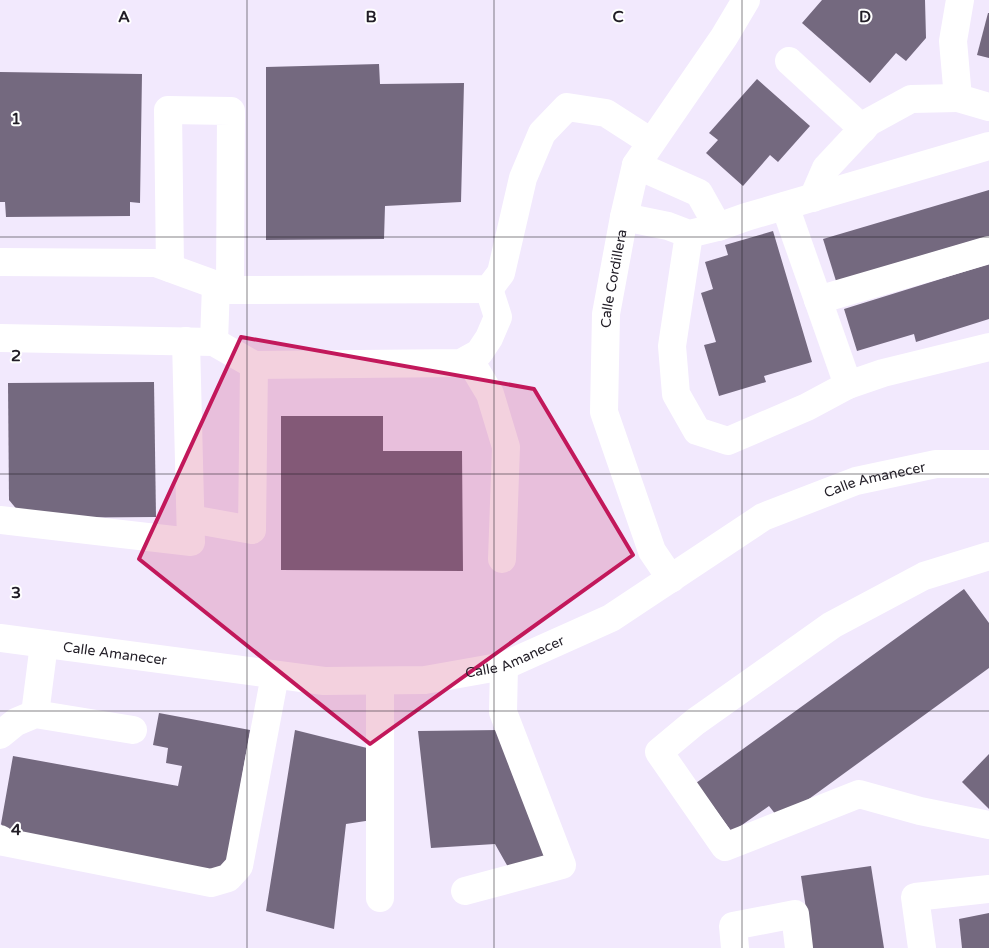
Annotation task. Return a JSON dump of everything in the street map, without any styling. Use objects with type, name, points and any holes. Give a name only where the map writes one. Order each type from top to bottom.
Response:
[{"type":"street","name":"Calle Cordillera","points":[[671,580],[652,552],[604,412],[606,314],[624,217],[636,165],[724,37],[746,0]]},
{"type":"street","points":[[958,98],[953,41],[960,0]]},
{"type":"street","points":[[789,61],[863,128]]},
{"type":"street","points":[[813,198],[826,168],[863,128],[869,122],[911,99],[958,98],[989,108]]},
{"type":"street","points":[[489,290],[502,273],[523,178],[542,133],[567,107],[606,113],[651,142]]},
{"type":"street","points":[[170,268],[168,110],[231,111],[223,288],[214,342]]},
{"type":"street","points":[[624,217],[668,226],[688,234],[718,227],[989,146]]},
{"type":"street","points":[[636,165],[699,193],[718,227]]},
{"type":"street","points":[[785,206],[848,385]]},
{"type":"street","points":[[688,234],[672,346],[676,394],[697,431],[728,441],[806,408],[848,385],[884,373],[989,347]]},
{"type":"street","points":[[818,300],[989,250]]},
{"type":"street","points":[[0,262],[156,263],[223,288],[489,290]]},
{"type":"street","points":[[0,338],[214,342],[254,365],[461,364],[479,353],[489,338],[498,318],[489,290]]},
{"type":"street","points":[[0,520],[191,542],[186,340]]},
{"type":"street","points":[[470,358],[490,394],[506,447],[502,559]]},
{"type":"street","points":[[191,519],[252,530],[254,365]]},
{"type":"street","name":"Calle Amanecer","points":[[0,638],[324,681],[426,680],[504,666],[611,618],[671,580],[763,517],[856,481],[936,464],[989,464]]},
{"type":"street","points":[[989,556],[924,576],[832,625],[694,722],[659,752],[725,848],[859,794],[920,812],[989,825]]},
{"type":"street","points":[[35,714],[44,644]]},
{"type":"street","points":[[465,891],[562,865],[504,712],[504,666]]},
{"type":"street","points":[[0,839],[4,842],[211,883],[228,878],[239,866],[275,675]]},
{"type":"street","points":[[380,680],[380,898]]},
{"type":"street","points":[[0,735],[16,722],[35,714],[133,730]]},
{"type":"street","points":[[922,948],[915,897],[989,889]]},
{"type":"street","points":[[734,948],[733,926],[795,914],[799,948]]},
{"type":"highlighted area","points":[[241,337],[534,389],[633,555],[370,744],[139,559]]},
{"type":"building","points":[[822,0],[925,0],[926,38],[906,61],[896,53],[870,83],[802,23]]},
{"type":"building","points":[[989,13],[989,58],[977,55]]},
{"type":"building","points":[[379,64],[380,84],[464,83],[461,202],[385,206],[384,239],[266,240],[266,67]]},
{"type":"building","points":[[0,72],[142,74],[140,203],[130,202],[130,216],[6,217],[5,202],[0,202]]},
{"type":"building","points":[[757,79],[810,126],[778,162],[770,155],[743,186],[706,153],[718,140],[709,133]]},
{"type":"building","points":[[989,190],[989,236],[836,281],[823,239]]},
{"type":"building","points":[[773,231],[812,362],[764,376],[766,382],[719,396],[704,345],[716,342],[701,293],[713,289],[705,262],[728,255],[725,245]]},
{"type":"building","points":[[989,264],[989,319],[916,342],[914,334],[857,351],[844,309]]},
{"type":"building","points":[[154,382],[156,517],[24,518],[9,500],[8,383]]},
{"type":"building","points":[[281,416],[383,416],[383,451],[462,451],[463,571],[281,570]]},
{"type":"building","points":[[964,589],[989,623],[989,668],[780,820],[769,806],[732,832],[696,783]]},
{"type":"building","points":[[159,713],[250,730],[227,865],[213,875],[10,838],[1,824],[13,756],[178,786],[182,766],[166,763],[168,748],[153,745]]},
{"type":"building","points":[[295,730],[367,748],[372,820],[346,824],[334,929],[266,911]]},
{"type":"building","points":[[500,730],[553,860],[512,874],[495,844],[431,848],[418,731]]},
{"type":"building","points":[[989,754],[989,809],[962,782]]},
{"type":"building","points":[[871,866],[884,948],[812,948],[801,876]]},
{"type":"building","points":[[989,913],[989,948],[962,948],[959,919]]}]
